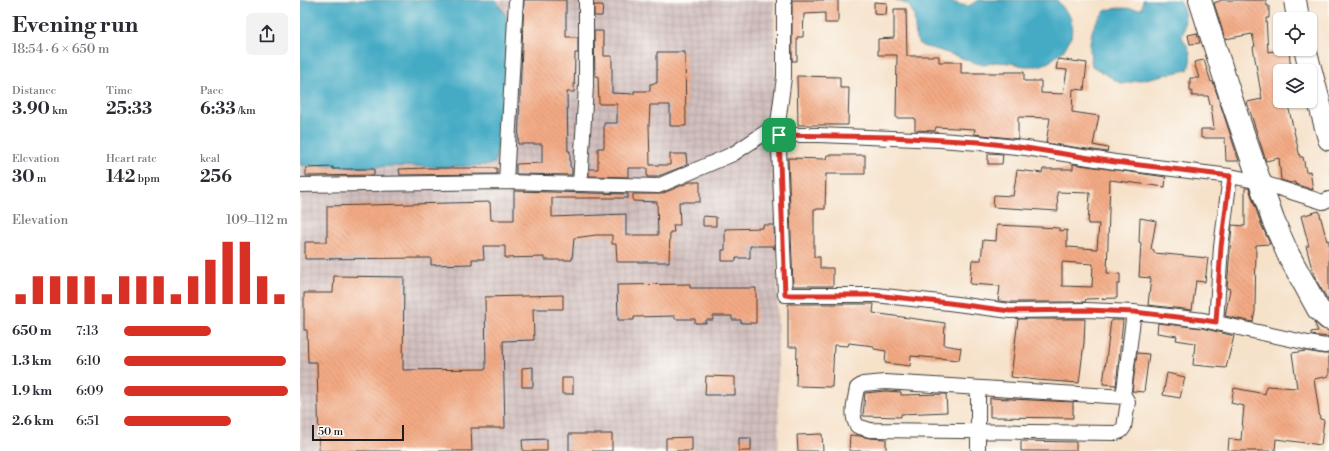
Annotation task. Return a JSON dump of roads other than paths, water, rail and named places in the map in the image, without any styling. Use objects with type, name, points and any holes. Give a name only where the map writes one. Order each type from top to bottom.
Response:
[{"type":"main road","points":[[1200,0],[1232,101],[1273,220],[1288,254],[1318,309],[1329,319]]},
{"type":"main road","points":[[1295,0],[1297,12]]},
{"type":"main road","points":[[1307,56],[1329,139]]},
{"type":"street","points":[[506,182],[516,0]]},
{"type":"street","points":[[580,184],[586,86],[586,0]]},
{"type":"street","points":[[784,0],[784,77],[778,130],[785,295],[874,295],[1010,311],[1086,310],[1134,312],[1216,322],[1308,343],[1325,346],[1329,345]]},
{"type":"street","points":[[300,185],[506,182],[658,186],[733,154],[778,130],[979,142],[1115,162],[1230,176],[1260,182],[1323,202],[1329,199]]},
{"type":"street","points":[[1216,322],[1221,247],[1230,176]]},
{"type":"street","points":[[1124,390],[1134,312]]},
{"type":"street","points":[[885,382],[1125,397],[1128,402],[1124,427],[1121,431],[1116,433],[978,432],[870,430],[861,428],[857,426],[853,419],[857,388],[863,384],[885,382]]},
{"type":"street","points":[[978,389],[978,451]]},
{"type":"water","points":[[300,0],[496,0],[506,17],[509,28],[509,36],[506,82],[500,135],[495,162],[489,165],[436,167],[300,165]]},
{"type":"water","points":[[896,0],[945,0],[969,6],[978,0],[1057,0],[1071,18],[1071,37],[1064,50],[1049,62],[1039,66],[1024,66],[996,62],[984,65],[922,46],[916,39],[914,16],[909,5]]},
{"type":"water","points":[[1143,0],[1180,0],[1185,18],[1182,37],[1190,53],[1190,65],[1188,70],[1122,84],[1092,66],[1090,54],[1091,35],[1095,23],[1105,11],[1118,8],[1142,9]]}]
